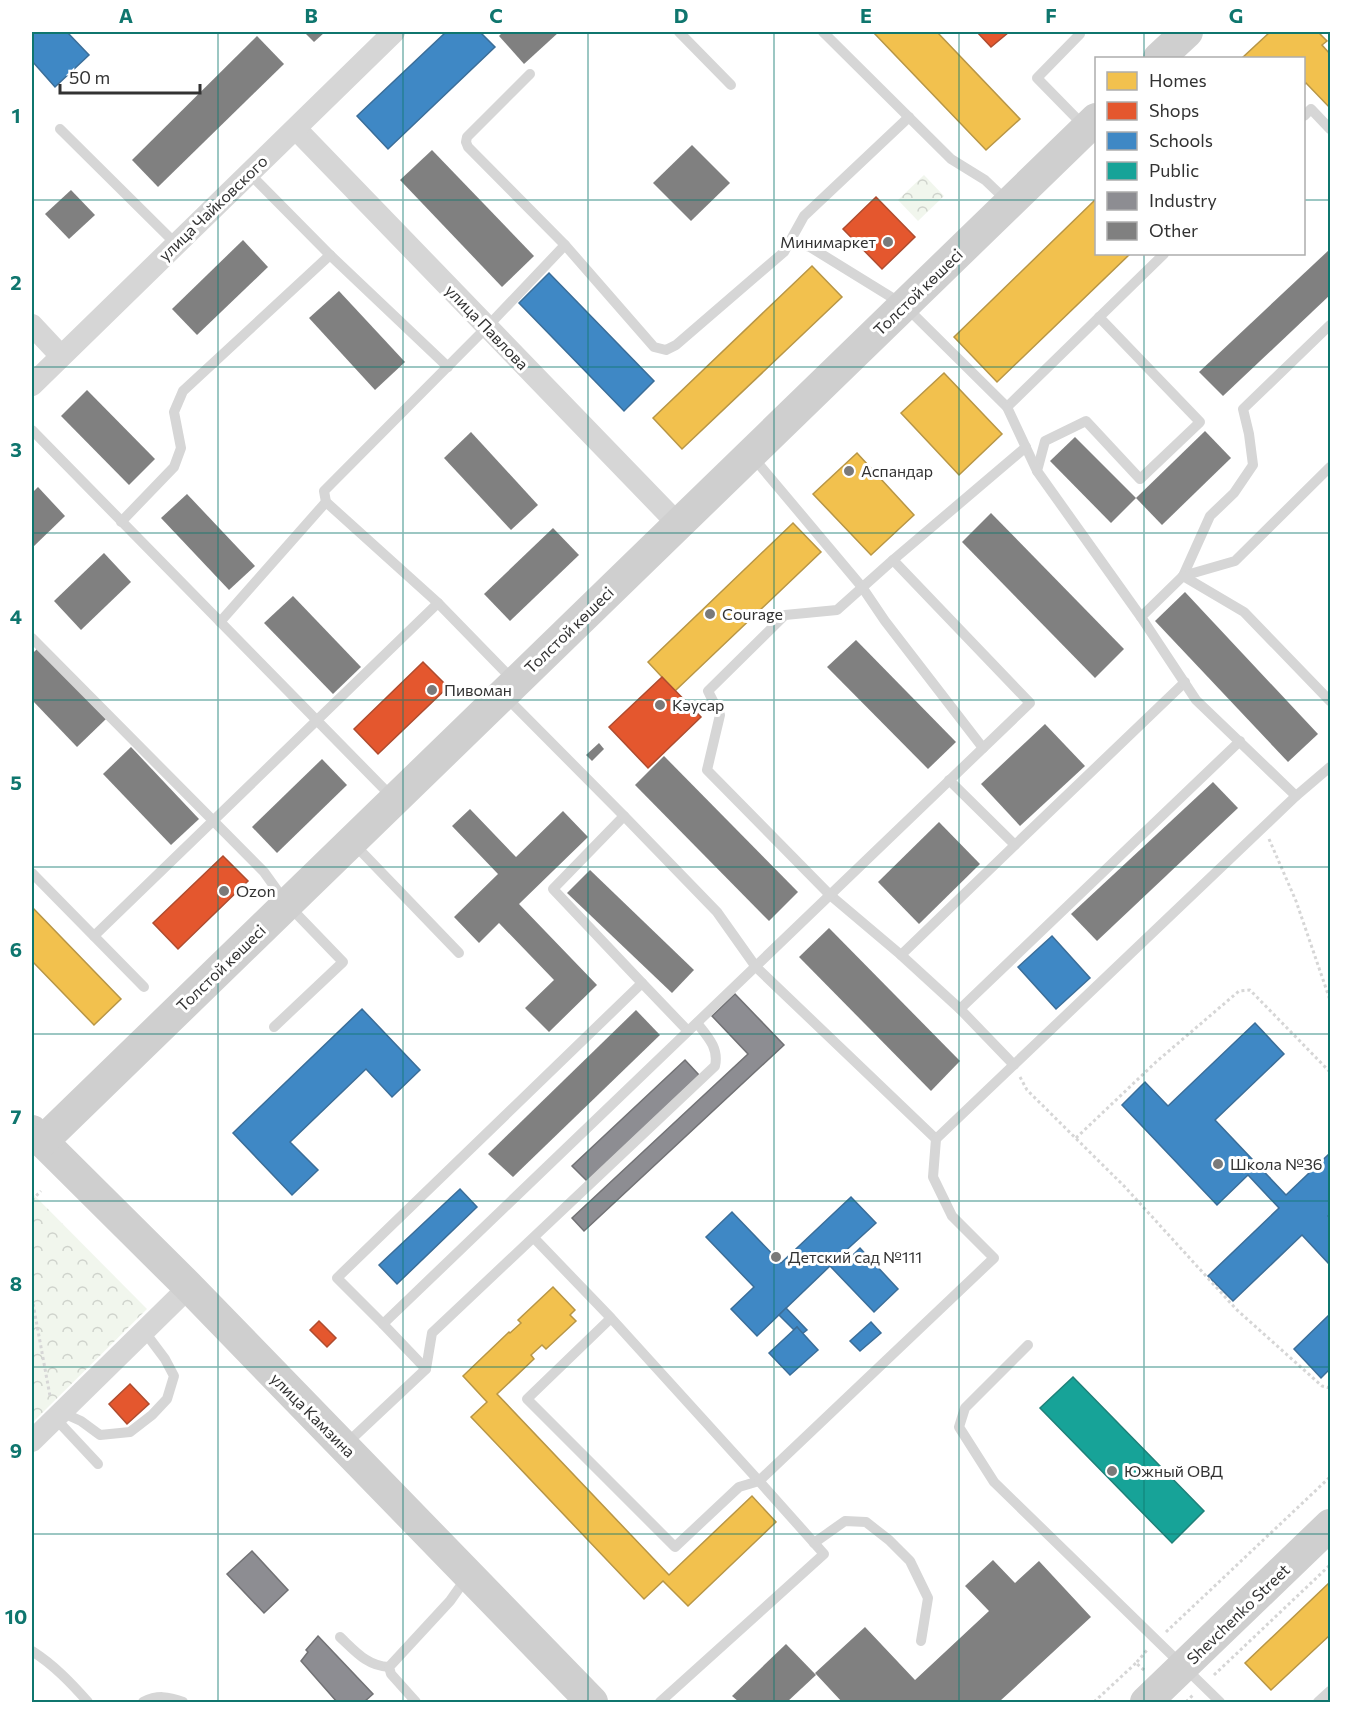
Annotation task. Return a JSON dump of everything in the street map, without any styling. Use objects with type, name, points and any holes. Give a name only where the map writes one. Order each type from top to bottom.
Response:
[{"type":"main road","points":[[1161,57],[1187,32]]},
{"type":"main road","name":"Толстой көшесі","points":[[37,1136],[287,904],[1092,124]]},
{"type":"main road","name":"улица Камзина","points":[[37,1136],[189,1287],[592,1702]]},
{"type":"main road","name":"Shevchenko Street","points":[[1176,1689],[1330,1525]]},
{"type":"street","name":"улица Чайковского","points":[[32,385],[394,32]]},
{"type":"street","name":"улица Павлова","points":[[296,129],[678,524]]},
{"type":"street","points":[[32,325],[61,356]]},
{"type":"street","points":[[32,1441],[189,1287]]},
{"type":"lane","points":[[679,32],[731,85]]},
{"type":"lane","points":[[823,32],[951,159],[985,180],[1010,204]]},
{"type":"lane","points":[[1080,34],[1036,78],[1092,124]]},
{"type":"lane","points":[[530,74],[467,137],[468,147],[565,245],[654,347],[666,350],[676,345],[784,252],[804,216],[909,117]]},
{"type":"lane","points":[[1305,115],[1311,109],[1330,129]]},
{"type":"lane","points":[[60,129],[176,244]]},
{"type":"lane","points":[[249,173],[330,255],[448,367]]},
{"type":"lane","points":[[791,242],[810,247],[904,305],[1007,407],[1037,471],[1141,616],[1196,700],[1296,796]]},
{"type":"lane","points":[[565,245],[448,367],[324,491],[326,502],[438,603],[509,688],[624,816],[717,912],[756,967],[936,1139]]},
{"type":"lane","points":[[121,522],[174,467],[181,448],[174,412],[183,391],[330,255]]},
{"type":"lane","points":[[1007,407],[1163,255]]},
{"type":"lane","points":[[1037,471],[1045,441],[1086,421],[1140,479],[1200,422],[1099,317]]},
{"type":"lane","points":[[1141,616],[1183,576],[1210,516],[1234,493],[1253,465],[1243,409],[1330,325]]},
{"type":"lane","points":[[32,430],[394,800]]},
{"type":"lane","points":[[1014,1065],[960,1009],[830,895],[707,770],[720,715],[708,690],[784,615],[837,610],[1026,447]]},
{"type":"lane","points":[[751,454],[862,587],[885,621],[983,748]]},
{"type":"lane","points":[[1183,576],[1235,561],[1330,467]]},
{"type":"lane","points":[[220,622],[326,502]]},
{"type":"lane","points":[[383,1324],[1030,703],[893,560]]},
{"type":"lane","points":[[1183,576],[1244,612],[1330,701]]},
{"type":"lane","points":[[94,936],[438,603]]},
{"type":"lane","points":[[32,638],[264,872],[287,904],[343,962],[274,1027]]},
{"type":"lane","points":[[901,955],[1185,682]]},
{"type":"lane","points":[[960,1009],[1240,741]]},
{"type":"lane","points":[[611,1318],[527,1400],[675,1547],[739,1487],[759,1481],[994,1258],[952,1216],[947,1206],[933,1177],[936,1139],[1264,826],[1330,767]]},
{"type":"lane","points":[[949,780],[1015,845]]},
{"type":"lane","points":[[624,816],[553,890],[688,1031]]},
{"type":"lane","points":[[352,841],[459,953]]},
{"type":"lane","points":[[32,873],[144,987]]},
{"type":"lane","points":[[426,1369],[337,1278],[642,983]]},
{"type":"lane","points":[[344,1446],[426,1369],[432,1334],[715,1066],[717,1056],[713,1043],[697,1023]]},
{"type":"lane","points":[[534,1238],[611,1318],[824,1554],[660,1702]]},
{"type":"lane","points":[[58,1415],[81,1421],[100,1435],[130,1432],[152,1416],[167,1399],[174,1376],[165,1359],[144,1331]]},
{"type":"lane","points":[[1028,1345],[965,1408],[959,1428],[994,1482],[1157,1640],[1176,1689],[1220,1702]]},
{"type":"lane","points":[[58,1415],[98,1464]]},
{"type":"lane","points":[[814,1543],[845,1521],[866,1522],[889,1540],[910,1561],[928,1598],[921,1641]]},
{"type":"lane","points":[[389,1667],[450,1601],[469,1575]]},
{"type":"lane","points":[[340,1637],[368,1662],[389,1667]]},
{"type":"lane","points":[[32,1651],[74,1685],[88,1702]]},
{"type":"lane","points":[[389,1667],[391,1674],[416,1702]]},
{"type":"lane","points":[[1318,1702],[1330,1691]]},
{"type":"lane","points":[[143,1702],[166,1696],[183,1702]]},
{"type":"path","points":[[1264,826],[1296,901],[1330,1000]]},
{"type":"path","points":[[1076,1138],[1156,1062],[1239,991],[1250,990],[1330,1072]]},
{"type":"path","points":[[1014,1065],[1027,1090],[1125,1187],[1236,1309],[1322,1386],[1330,1388]]},
{"type":"path","points":[[32,1200],[41,1191]]},
{"type":"path","points":[[32,1298],[58,1415]]},
{"type":"path","points":[[1094,1702],[1330,1477]]},
{"type":"path","points":[[1136,1663],[1176,1689],[1330,1565]]},
{"type":"green space","points":[[924,175],[944,196],[918,221],[898,200]]},
{"type":"green space","points":[[32,1193],[147,1309],[32,1423]]},
{"type":"building: Homes","points":[[873,32],[937,32],[1020,119],[986,150]]},
{"type":"building: Homes","points":[[1270,32],[1318,32],[1327,41],[1322,45],[1330,54],[1330,108],[1305,84],[1305,57],[1243,57]]},
{"type":"building: Homes","points":[[1095,200],[1095,255],[1129,255],[997,382],[954,337]]},
{"type":"building: Homes","points":[[812,266],[842,297],[682,449],[653,418]]},
{"type":"building: Homes","points":[[944,373],[1002,434],[959,475],[901,413]]},
{"type":"building: Homes","points":[[857,453],[914,515],[871,555],[813,494]]},
{"type":"building: Homes","points":[[793,523],[821,552],[675,691],[648,662]]},
{"type":"building: Homes","points":[[32,907],[121,999],[94,1025],[32,961]]},
{"type":"building: Homes","points":[[553,1287],[575,1310],[570,1315],[576,1321],[546,1349],[542,1345],[531,1355],[534,1359],[497,1394],[669,1575],[752,1496],[776,1522],[688,1606],[663,1581],[644,1599],[471,1417],[487,1402],[463,1376],[521,1323],[518,1320]]},
{"type":"building: Homes","points":[[1330,1582],[1330,1635],[1271,1690],[1245,1663]]},
{"type":"building: Shops","points":[[977,32],[1009,32],[991,47]]},
{"type":"building: Shops","points":[[876,197],[915,237],[882,269],[843,229]]},
{"type":"building: Shops","points":[[423,662],[448,687],[378,754],[354,729]]},
{"type":"building: Shops","points":[[662,677],[701,717],[648,768],[609,727]]},
{"type":"building: Shops","points":[[223,856],[248,881],[178,949],[153,923]]},
{"type":"building: Shops","points":[[319,1321],[336,1338],[327,1347],[310,1330]]},
{"type":"building: Shops","points":[[130,1384],[149,1404],[127,1424],[109,1404]]},
{"type":"building: Schools","points":[[32,32],[67,32],[89,55],[55,87],[32,61]]},
{"type":"building: Schools","points":[[446,32],[480,32],[495,47],[388,149],[357,116]]},
{"type":"building: Schools","points":[[549,273],[654,381],[624,411],[519,303]]},
{"type":"building: Schools","points":[[1052,936],[1090,978],[1056,1009],[1018,967]]},
{"type":"building: Schools","points":[[362,1009],[420,1070],[392,1097],[366,1069],[290,1142],[318,1170],[292,1195],[233,1133]]},
{"type":"building: Schools","name":"Школа №36","points":[[1255,1023],[1284,1054],[1215,1120],[1286,1195],[1330,1153],[1330,1214],[1328,1216],[1330,1218],[1330,1265],[1302,1235],[1233,1301],[1208,1276],[1279,1208],[1248,1175],[1217,1205],[1122,1105],[1145,1082],[1168,1106]]},
{"type":"building: Schools","points":[[460,1189],[477,1207],[397,1284],[379,1265]]},
{"type":"building: Schools","points":[[851,1197],[876,1223],[841,1255],[847,1261],[860,1248],[898,1289],[874,1312],[830,1266],[757,1336],[731,1309],[754,1287],[706,1237],[732,1212],[781,1263]]},
{"type":"building: Schools","points":[[786,1308],[807,1330],[802,1334],[797,1327],[794,1330],[779,1315]]},
{"type":"building: Schools","points":[[1330,1314],[1330,1369],[1321,1378],[1294,1349]]},
{"type":"building: Schools","points":[[871,1322],[881,1333],[860,1351],[850,1341]]},
{"type":"building: Schools","points":[[797,1327],[818,1350],[790,1375],[769,1353]]},
{"type":"building: Public","points":[[1073,1377],[1204,1511],[1172,1543],[1040,1408]]},
{"type":"building: Industry","points":[[735,994],[784,1045],[584,1231],[572,1218],[748,1054],[712,1016]]},
{"type":"building: Industry","points":[[685,1060],[699,1075],[587,1181],[572,1166]]},
{"type":"building: Industry","points":[[252,1551],[288,1590],[264,1613],[227,1574]]},
{"type":"building: Industry","points":[[318,1636],[373,1694],[364,1702],[337,1702],[301,1661],[308,1652],[306,1650]]},
{"type":"building: Other","points":[[304,32],[325,32],[314,42]]},
{"type":"building: Other","points":[[503,32],[559,32],[524,64],[499,36]]},
{"type":"building: Other","points":[[257,36],[284,64],[158,187],[132,160]]},
{"type":"building: Other","points":[[692,145],[730,183],[691,221],[653,183]]},
{"type":"building: Other","points":[[432,150],[534,256],[502,287],[400,180]]},
{"type":"building: Other","points":[[71,190],[95,215],[69,239],[45,214]]},
{"type":"building: Other","points":[[243,240],[268,267],[197,335],[172,309]]},
{"type":"building: Other","points":[[1330,249],[1330,295],[1223,396],[1199,372]]},
{"type":"building: Other","points":[[339,291],[405,362],[375,390],[309,318]]},
{"type":"building: Other","points":[[87,390],[155,459],[129,485],[61,416]]},
{"type":"building: Other","points":[[1205,431],[1231,458],[1162,525],[1136,498]]},
{"type":"building: Other","points":[[471,432],[538,505],[511,530],[444,458]]},
{"type":"building: Other","points":[[1075,437],[1136,498],[1111,523],[1050,461]]},
{"type":"building: Other","points":[[38,487],[65,516],[32,548],[32,493]]},
{"type":"building: Other","points":[[187,494],[255,566],[229,590],[161,518]]},
{"type":"building: Other","points":[[991,513],[1124,649],[1095,678],[962,542]]},
{"type":"building: Other","points":[[553,528],[579,555],[510,621],[484,594]]},
{"type":"building: Other","points":[[104,553],[131,582],[81,630],[54,601]]},
{"type":"building: Other","points":[[1185,592],[1318,734],[1288,762],[1155,621]]},
{"type":"building: Other","points":[[293,596],[361,667],[333,694],[264,623]]},
{"type":"building: Other","points":[[856,640],[956,742],[928,769],[827,667]]},
{"type":"building: Other","points":[[38,648],[106,719],[77,747],[32,700],[32,654]]},
{"type":"building: Other","points":[[1045,724],[1085,766],[1020,826],[981,784]]},
{"type":"building: Other","points":[[599,743],[604,749],[592,761],[586,755]]},
{"type":"building: Other","points":[[131,747],[199,819],[171,845],[103,774]]},
{"type":"building: Other","points":[[664,756],[798,892],[769,921],[635,785]]},
{"type":"building: Other","points":[[322,759],[347,785],[277,853],[252,827]]},
{"type":"building: Other","points":[[1213,782],[1238,808],[1097,941],[1071,914]]},
{"type":"building: Other","points":[[470,809],[516,857],[563,811],[588,837],[519,904],[597,985],[549,1032],[525,1008],[554,980],[499,923],[479,943],[454,917],[498,874],[452,826]]},
{"type":"building: Other","points":[[939,822],[980,864],[919,924],[878,882]]},
{"type":"building: Other","points":[[590,870],[694,970],[672,993],[567,893]]},
{"type":"building: Other","points":[[829,928],[960,1061],[931,1091],[799,957]]},
{"type":"building: Other","points":[[636,1010],[660,1035],[513,1177],[488,1154]]},
{"type":"building: Other","points":[[993,1560],[1015,1583],[1039,1561],[1091,1617],[1001,1702],[842,1702],[815,1673],[865,1627],[915,1680],[989,1611],[965,1586]]},
{"type":"building: Other","points":[[786,1644],[816,1675],[787,1702],[739,1702],[732,1696]]},
{"type":"place","name":"Минимаркет","points":[[888,242]]},
{"type":"place","name":"Аспандар","points":[[849,471]]},
{"type":"place","name":"Courage","points":[[710,614]]},
{"type":"place","name":"Пивоман","points":[[432,690]]},
{"type":"place","name":"Кәусар","points":[[660,705]]},
{"type":"place","name":"Ozon","points":[[224,891]]},
{"type":"place","name":"Школа №36","points":[[1218,1164]]},
{"type":"place","name":"Детский сад №111","points":[[776,1257]]},
{"type":"place","name":"Южный ОВД","points":[[1112,1471]]}]
